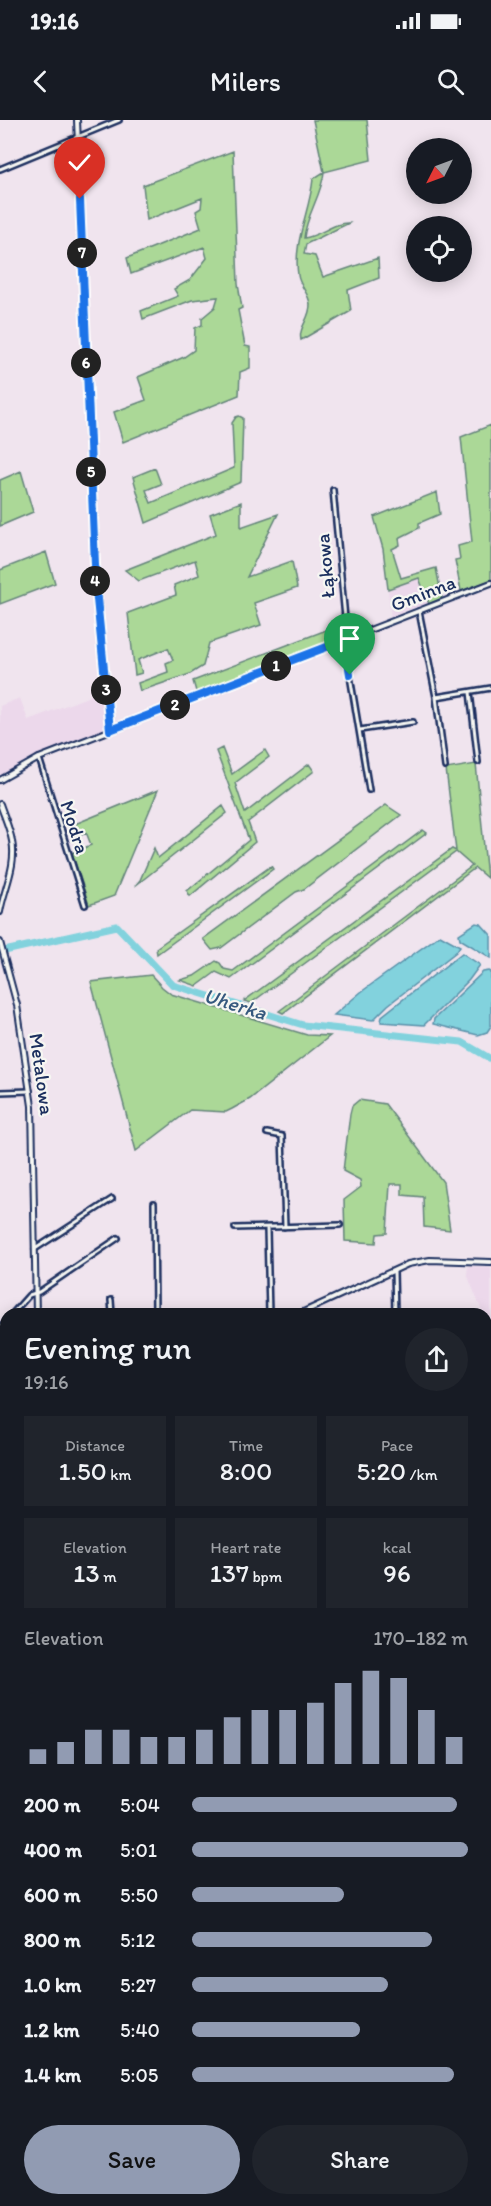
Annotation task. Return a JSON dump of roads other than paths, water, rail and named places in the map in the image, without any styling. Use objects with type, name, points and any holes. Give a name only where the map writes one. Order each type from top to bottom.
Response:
[{"type":"street","points":[[77,120],[96,589],[110,730]]},
{"type":"street","points":[[0,169],[119,120]]},
{"type":"street","name":"Łąkowa","points":[[333,490],[346,639],[369,790]]},
{"type":"street","name":"Gminna","points":[[0,780],[39,758],[491,583]]},
{"type":"street","points":[[419,611],[436,697],[445,767]]},
{"type":"street","points":[[436,697],[491,688]]},
{"type":"street","points":[[470,692],[478,762]]},
{"type":"street","points":[[360,730],[413,722]]},
{"type":"street","name":"Modra","points":[[39,758],[86,905]]},
{"type":"street","points":[[0,804],[13,850],[0,912]]},
{"type":"street","name":"Metalowa","points":[[0,942],[17,1005],[30,1091],[34,1133],[36,1308]]},
{"type":"street","points":[[0,1092],[30,1091]]},
{"type":"street","points":[[267,1133],[282,1136],[285,1227]]},
{"type":"street","points":[[35,1249],[112,1199]]},
{"type":"street","points":[[154,1203],[155,1308]]},
{"type":"street","points":[[235,1228],[340,1225]]},
{"type":"street","points":[[267,1228],[268,1308]]},
{"type":"street","points":[[17,1308],[27,1297],[35,1294],[118,1238]]},
{"type":"street","points":[[312,1308],[394,1269],[419,1261],[491,1262]]},
{"type":"street","points":[[394,1269],[395,1308]]},
{"type":"street","points":[[111,1300],[112,1308]]},
{"type":"water","points":[[476,923],[481,924],[491,935],[491,958],[460,939],[459,934]]},
{"type":"water","points":[[440,935],[460,946],[456,952],[388,1005],[373,1020],[334,1015],[361,992]]},
{"type":"water","points":[[462,953],[480,965],[469,980],[424,1025],[381,1022],[382,1016]]},
{"type":"water","points":[[483,972],[491,972],[491,1026],[487,1032],[478,1035],[433,1024],[434,1019]]},
{"type":"waterway","name":"Uherka","points":[[0,952],[117,926],[173,985],[303,1025],[462,1042],[491,1059]]}]
